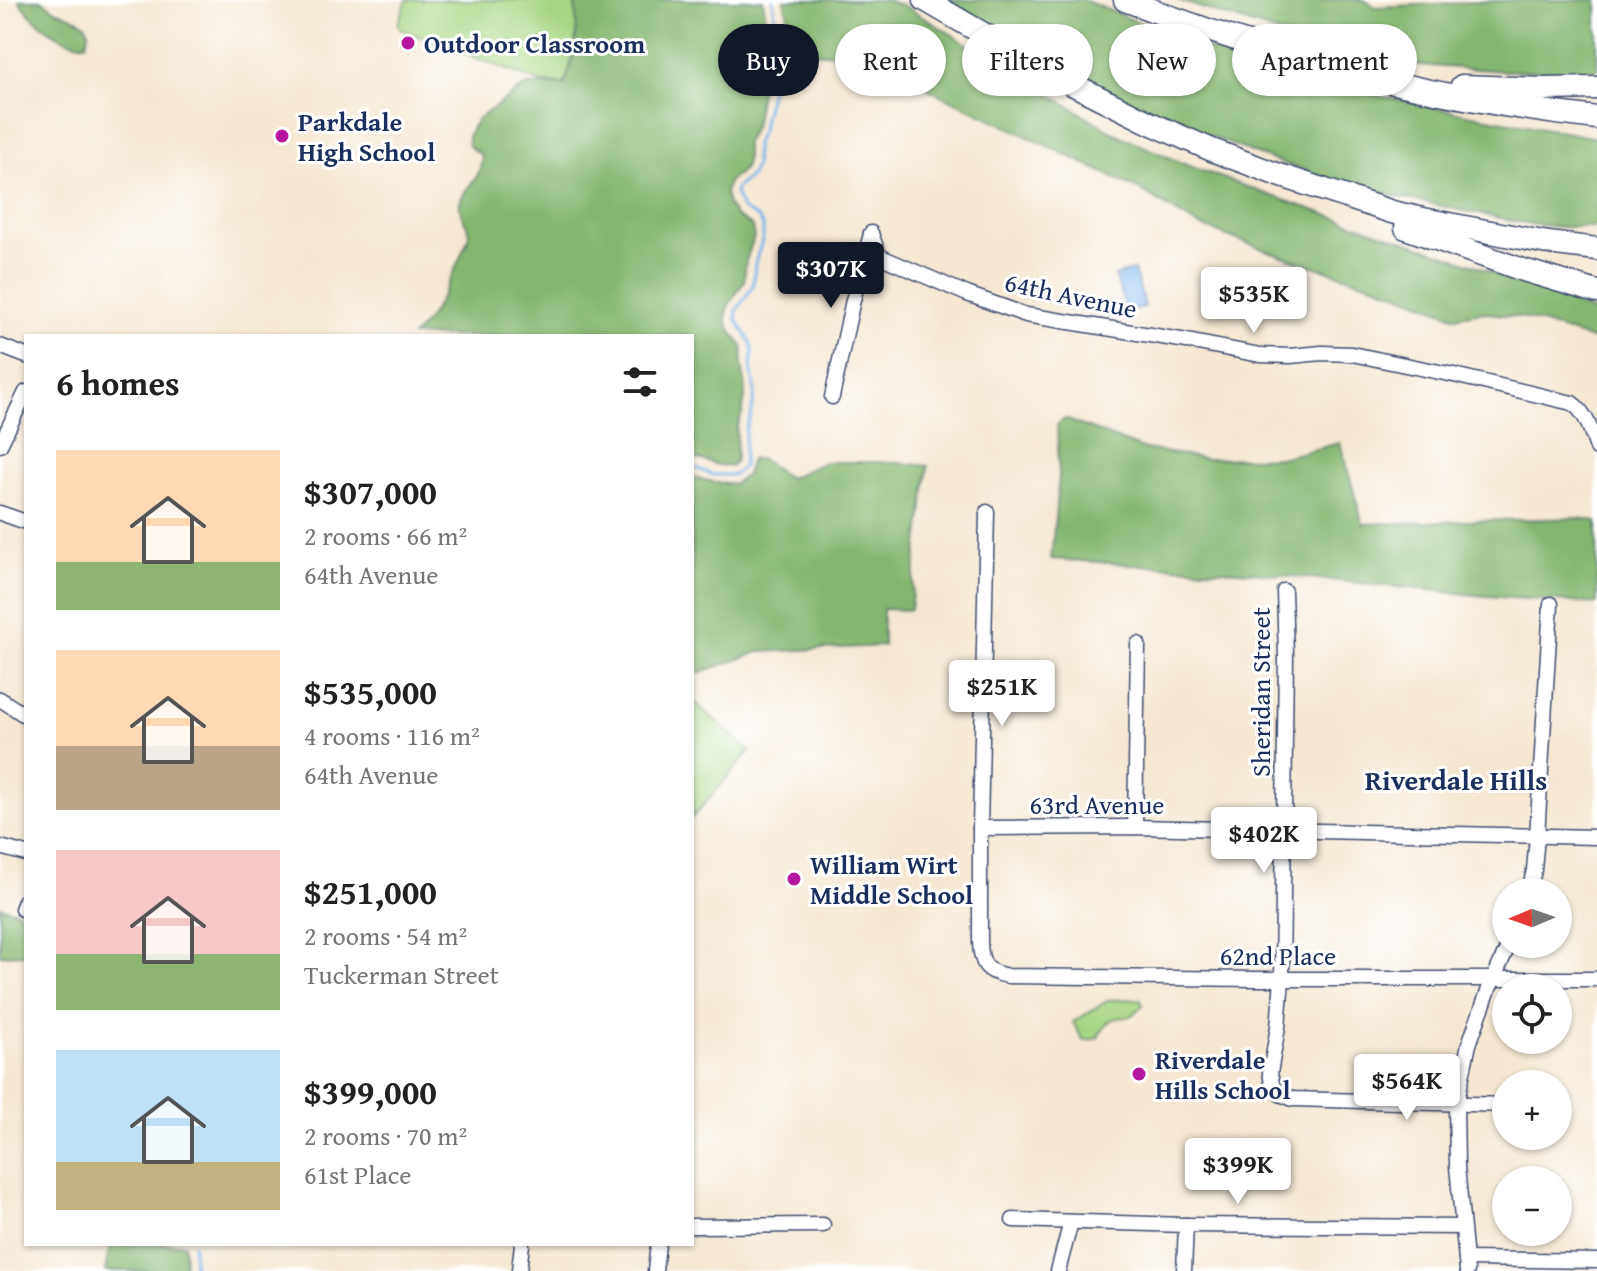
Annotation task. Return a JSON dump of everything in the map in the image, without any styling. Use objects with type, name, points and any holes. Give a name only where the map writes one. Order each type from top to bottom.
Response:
[{"type":"highway","points":[[925,0],[1054,75],[1137,117],[1276,174],[1392,212],[1548,243],[1597,249]]},
{"type":"highway","points":[[1125,0],[1232,38]]},
{"type":"highway","points":[[1417,80],[1461,86],[1597,88]]},
{"type":"highway","points":[[1417,87],[1500,105],[1597,118]]},
{"type":"highway","points":[[1276,174],[1370,214],[1520,269],[1597,292]]},
{"type":"street","name":"64th Avenue","points":[[832,397],[871,233],[879,256],[1002,308],[1026,315],[1187,341],[1240,353],[1276,356],[1352,354],[1454,375],[1572,403],[1586,419],[1596,442]]},
{"type":"street","points":[[0,346],[24,355]]},
{"type":"street","points":[[0,445],[24,396]]},
{"type":"street","points":[[980,828],[987,512]]},
{"type":"street","points":[[0,513],[24,521]]},
{"type":"street","name":"Sheridan Street","points":[[1284,591],[1282,979],[1270,1073],[1273,1088],[1293,1099],[1492,1105]]},
{"type":"street","points":[[1532,878],[1551,604]]},
{"type":"street","points":[[1135,827],[1138,644]]},
{"type":"street","points":[[0,699],[24,715]]},
{"type":"street","name":"63rd Avenue","points":[[980,828],[1135,827],[1597,837]]},
{"type":"street","name":"62nd Place","points":[[980,828],[982,961],[988,969],[998,974],[1492,979]]},
{"type":"street","points":[[0,847],[24,853]]},
{"type":"street","name":"62nd Place","points":[[1572,979],[1597,979]]},
{"type":"street","points":[[1492,984],[1469,1044],[1456,1104],[1456,1143],[1466,1265],[1597,1261]]},
{"type":"street","points":[[1013,1220],[1462,1227]]},
{"type":"street","points":[[1058,1271],[1071,1222]]},
{"type":"street","points":[[694,1226],[823,1225]]},
{"type":"street","points":[[1184,1271],[1186,1225]]},
{"type":"street","points":[[519,1271],[522,1246]]},
{"type":"street","points":[[655,1271],[658,1246]]},
{"type":"green space","points":[[19,0],[41,1],[81,21],[88,29],[86,43],[68,40],[48,29],[30,15]]},
{"type":"green space","points":[[407,0],[574,0],[576,42],[565,84],[542,83],[400,29],[398,24]]},
{"type":"green space","points":[[574,0],[763,0],[768,24],[718,24],[718,96],[759,96],[754,127],[746,141],[746,163],[743,170],[728,182],[725,193],[735,216],[752,226],[754,237],[746,261],[744,282],[728,306],[726,319],[743,347],[746,391],[737,426],[735,462],[731,466],[694,458],[694,334],[414,334],[437,305],[468,240],[460,203],[478,174],[482,157],[469,145],[471,129],[479,118],[527,85],[565,84],[576,42]]},
{"type":"green space","points":[[784,0],[886,0],[908,8],[934,24],[835,24],[835,54],[819,52],[819,24],[790,24]]},
{"type":"green space","points":[[947,0],[1084,0],[1143,24],[1109,24],[1109,92],[1093,84],[1093,24],[988,24]]},
{"type":"green space","points":[[1177,0],[1364,0],[1376,7],[1517,0],[1597,0],[1597,70],[1505,71],[1417,65],[1417,24],[1251,24]]},
{"type":"green space","points":[[946,31],[962,41],[962,96],[1053,96],[1114,133],[1184,164],[1461,260],[1597,313],[1597,341],[1525,318],[1482,312],[1456,317],[1392,291],[1198,225],[1136,188],[943,96],[946,96]]},
{"type":"green space","points":[[1216,51],[1232,56],[1232,96],[1380,96],[1597,138],[1597,227],[1529,224],[1366,190],[1270,159],[1162,118],[1117,96],[1216,96]]},
{"type":"green space","points":[[1065,419],[1140,448],[1207,459],[1284,457],[1340,443],[1363,524],[1579,518],[1597,521],[1597,604],[1252,572],[1051,559],[1059,476],[1057,425]]},
{"type":"green space","points":[[751,459],[761,459],[789,478],[825,462],[889,462],[928,466],[910,610],[883,609],[883,646],[759,652],[694,674],[694,477],[734,484],[746,475]]},
{"type":"green space","points":[[694,702],[750,751],[694,816]]},
{"type":"green space","points":[[0,906],[24,913],[24,954],[0,955]]},
{"type":"green space","points":[[1140,999],[1143,1006],[1132,1015],[1111,1020],[1094,1039],[1083,1040],[1073,1022],[1109,1000]]},
{"type":"green space","points":[[110,1246],[184,1246],[185,1271],[105,1271]]},
{"type":"water","points":[[1134,270],[1145,307],[1127,313],[1115,276]]},
{"type":"waterway","points":[[694,468],[713,475],[734,475],[743,467],[746,428],[755,392],[751,343],[736,318],[737,310],[753,286],[763,226],[758,218],[742,209],[735,193],[737,187],[751,176],[755,165],[755,143],[762,130],[782,46],[782,33],[775,17],[773,0]]},
{"type":"waterway","points":[[193,1246],[194,1271]]},
{"type":"place","name":"Outdoor Classroom","points":[[408,43]]},
{"type":"place","name":"Parkdale High School","points":[[282,136]]},
{"type":"place","name":"William Wirt Middle School","points":[[794,879]]},
{"type":"place","name":"Riverdale Hills School","points":[[1139,1074]]},
{"type":"district","name":"Riverdale Hills","points":[[1456,779]]}]
